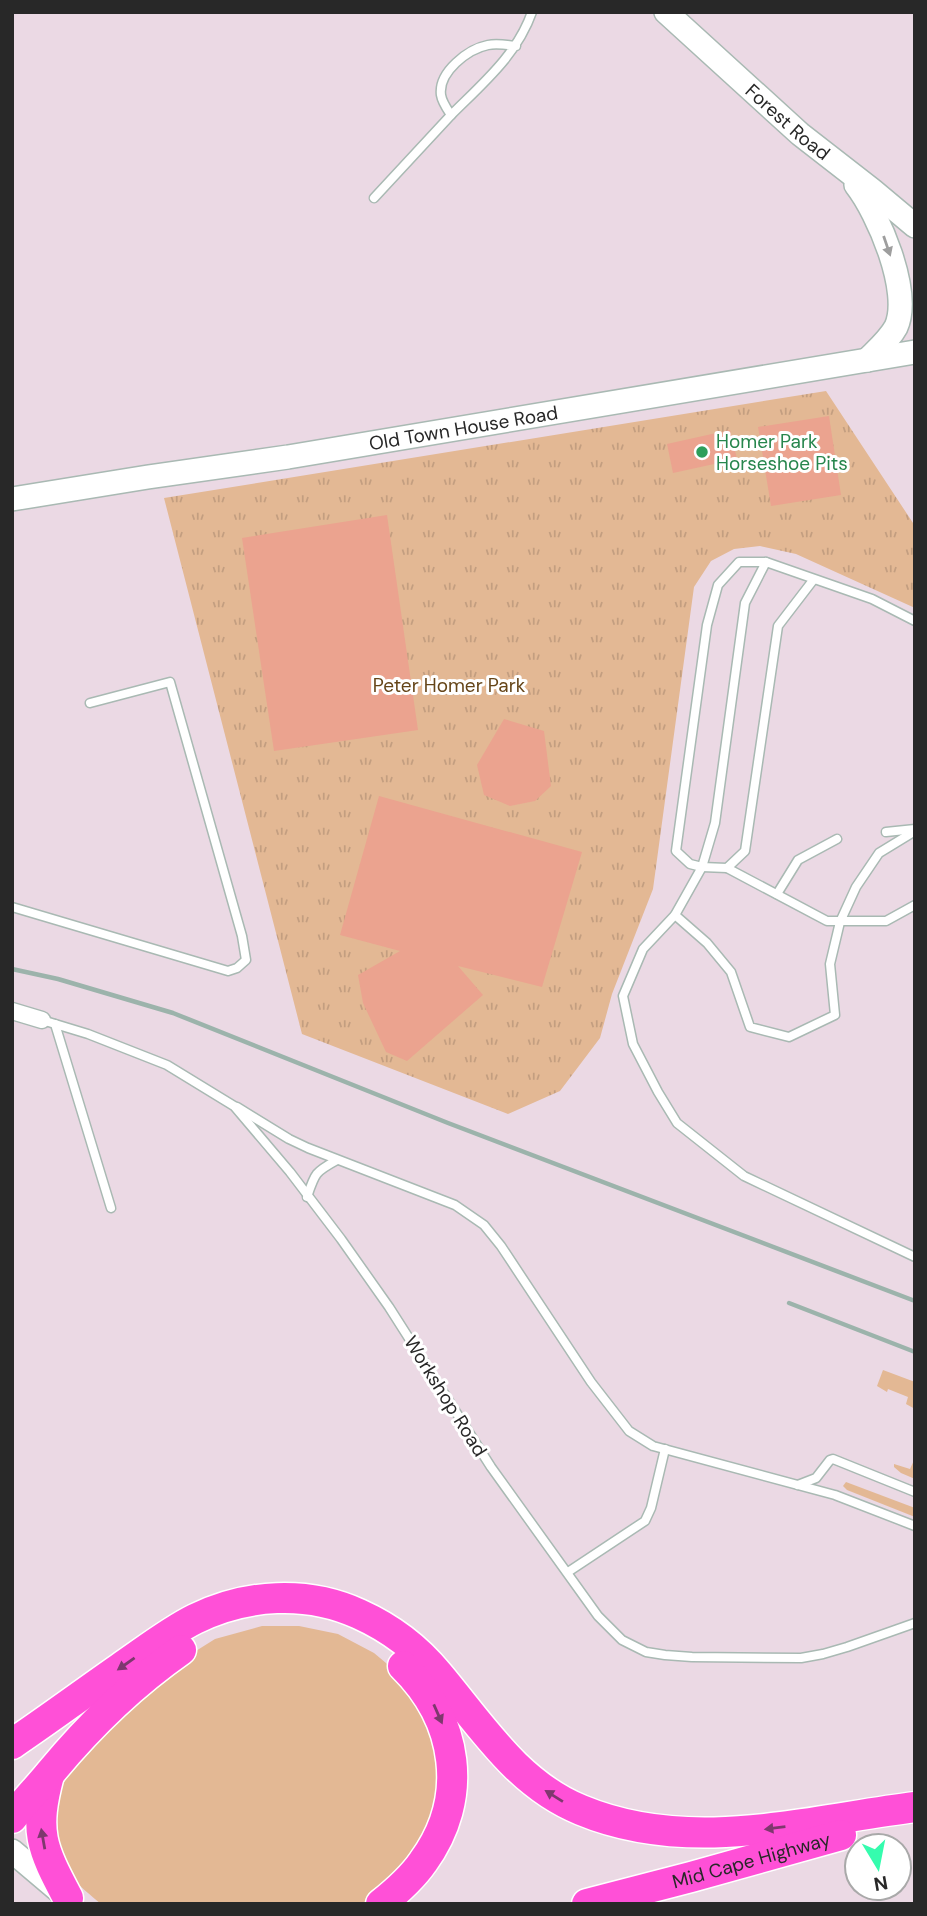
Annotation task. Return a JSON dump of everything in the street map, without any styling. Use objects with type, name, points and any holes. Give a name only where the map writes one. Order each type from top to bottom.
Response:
[{"type":"highway","points":[[12,1757],[22,1737],[163,1638],[194,1620],[245,1602],[296,1598],[312,1599],[346,1608],[384,1626],[401,1638],[431,1665],[517,1769],[562,1801],[598,1817],[639,1827],[713,1833],[784,1827],[857,1814],[915,1809]]},
{"type":"highway","points":[[12,1818],[80,1737],[125,1693],[179,1651],[209,1633],[240,1622],[275,1616],[313,1619],[350,1630],[384,1650],[416,1679],[429,1696],[449,1744],[452,1762],[451,1794],[448,1811],[433,1848],[422,1864],[381,1904]]},
{"type":"highway","points":[[49,1774],[42,1806],[43,1843],[51,1867],[71,1901]]},
{"type":"highway","name":"Mid Cape Highway","points":[[587,1904],[785,1851],[915,1809]]},
{"type":"main road","name":"Forest Road","points":[[666,12],[800,134],[915,226]]},
{"type":"main road","points":[[841,166],[862,192],[886,240],[896,271],[900,313],[888,338],[867,360]]},
{"type":"main road","name":"Old Town House Road","points":[[12,499],[288,457],[915,352]]},
{"type":"main road","points":[[12,1851],[71,1901]]},
{"type":"street","name":"Workshop Road","points":[[12,1011],[49,1022]]},
{"type":"lane","points":[[374,198],[504,61],[526,29],[532,12]]},
{"type":"lane","points":[[451,115],[442,97],[441,88],[445,76],[461,59],[478,48],[492,44],[516,46]]},
{"type":"lane","points":[[915,621],[872,599],[766,562],[739,562],[718,585],[707,625],[676,851],[690,864],[727,868],[827,921],[886,921],[915,905]]},
{"type":"lane","points":[[766,562],[745,603],[715,822],[702,867],[675,915],[643,949],[623,996],[633,1045],[677,1123],[744,1176],[915,1257]]},
{"type":"lane","points":[[727,868],[745,851],[778,626],[814,579]]},
{"type":"lane","points":[[12,907],[228,971],[237,968],[246,960],[242,936],[170,682],[90,703]]},
{"type":"lane","points":[[675,915],[707,943],[731,972],[750,1027],[789,1037],[835,1015],[830,964],[840,922],[856,887],[879,853],[915,830]]},
{"type":"lane","points":[[886,832],[915,830]]},
{"type":"lane","points":[[777,894],[798,860],[837,839]]},
{"type":"lane","points":[[49,1022],[111,1208]]},
{"type":"lane","name":"Workshop Road","points":[[49,1022],[167,1065],[234,1106],[290,1172],[341,1239],[491,1466],[604,1623],[622,1640],[646,1651],[665,1655],[801,1658],[835,1651],[915,1623]]},
{"type":"lane","points":[[234,1106],[289,1139],[456,1205],[484,1225],[501,1246],[591,1382],[629,1431],[653,1446],[835,1495],[915,1526]]},
{"type":"lane","points":[[307,1197],[318,1170],[337,1160]]},
{"type":"lane","points":[[568,1572],[645,1521],[651,1508],[665,1449]]},
{"type":"lane","points":[[798,1485],[816,1478],[833,1459],[915,1492]]},
{"type":"green space","name":"Peter Homer Park","points":[[826,391],[915,526],[915,608],[796,554],[760,546],[734,549],[711,561],[694,587],[653,889],[612,994],[600,1038],[560,1091],[508,1114],[302,1034],[164,498]]},
{"type":"green space","points":[[883,1370],[915,1382],[915,1409],[906,1404],[908,1397],[888,1389],[887,1392],[877,1386]]},
{"type":"green space","points":[[915,1458],[915,1479],[894,1467],[894,1464],[910,1469]]},
{"type":"green space","points":[[846,1482],[915,1508],[915,1517],[847,1490],[843,1486]]},
{"type":"green space","points":[[262,1626],[299,1626],[338,1634],[374,1653],[404,1678],[442,1755],[431,1834],[366,1904],[101,1904],[70,1876],[55,1850],[52,1825],[56,1780],[164,1671],[215,1639]]},
{"type":"shaded area","points":[[829,416],[841,495],[771,506],[758,427]]},
{"type":"shaded area","name":"Homer Park Horseshoe Pits","points":[[730,430],[737,459],[673,473],[667,444]]},
{"type":"shaded area","points":[[387,515],[418,730],[274,751],[242,538]]},
{"type":"shaded area","points":[[504,719],[544,731],[551,786],[535,801],[510,806],[484,795],[477,765]]},
{"type":"shaded area","points":[[379,796],[582,852],[542,987],[458,966],[483,995],[407,1061],[386,1052],[363,1003],[358,975],[400,951],[340,935]]},
{"type":"railway","points":[[12,969],[58,979],[173,1013],[448,1123],[915,1301]]},
{"type":"railway","points":[[789,1303],[915,1352]]},
{"type":"place","name":"Homer Park Horseshoe Pits","points":[[702,452]]}]
